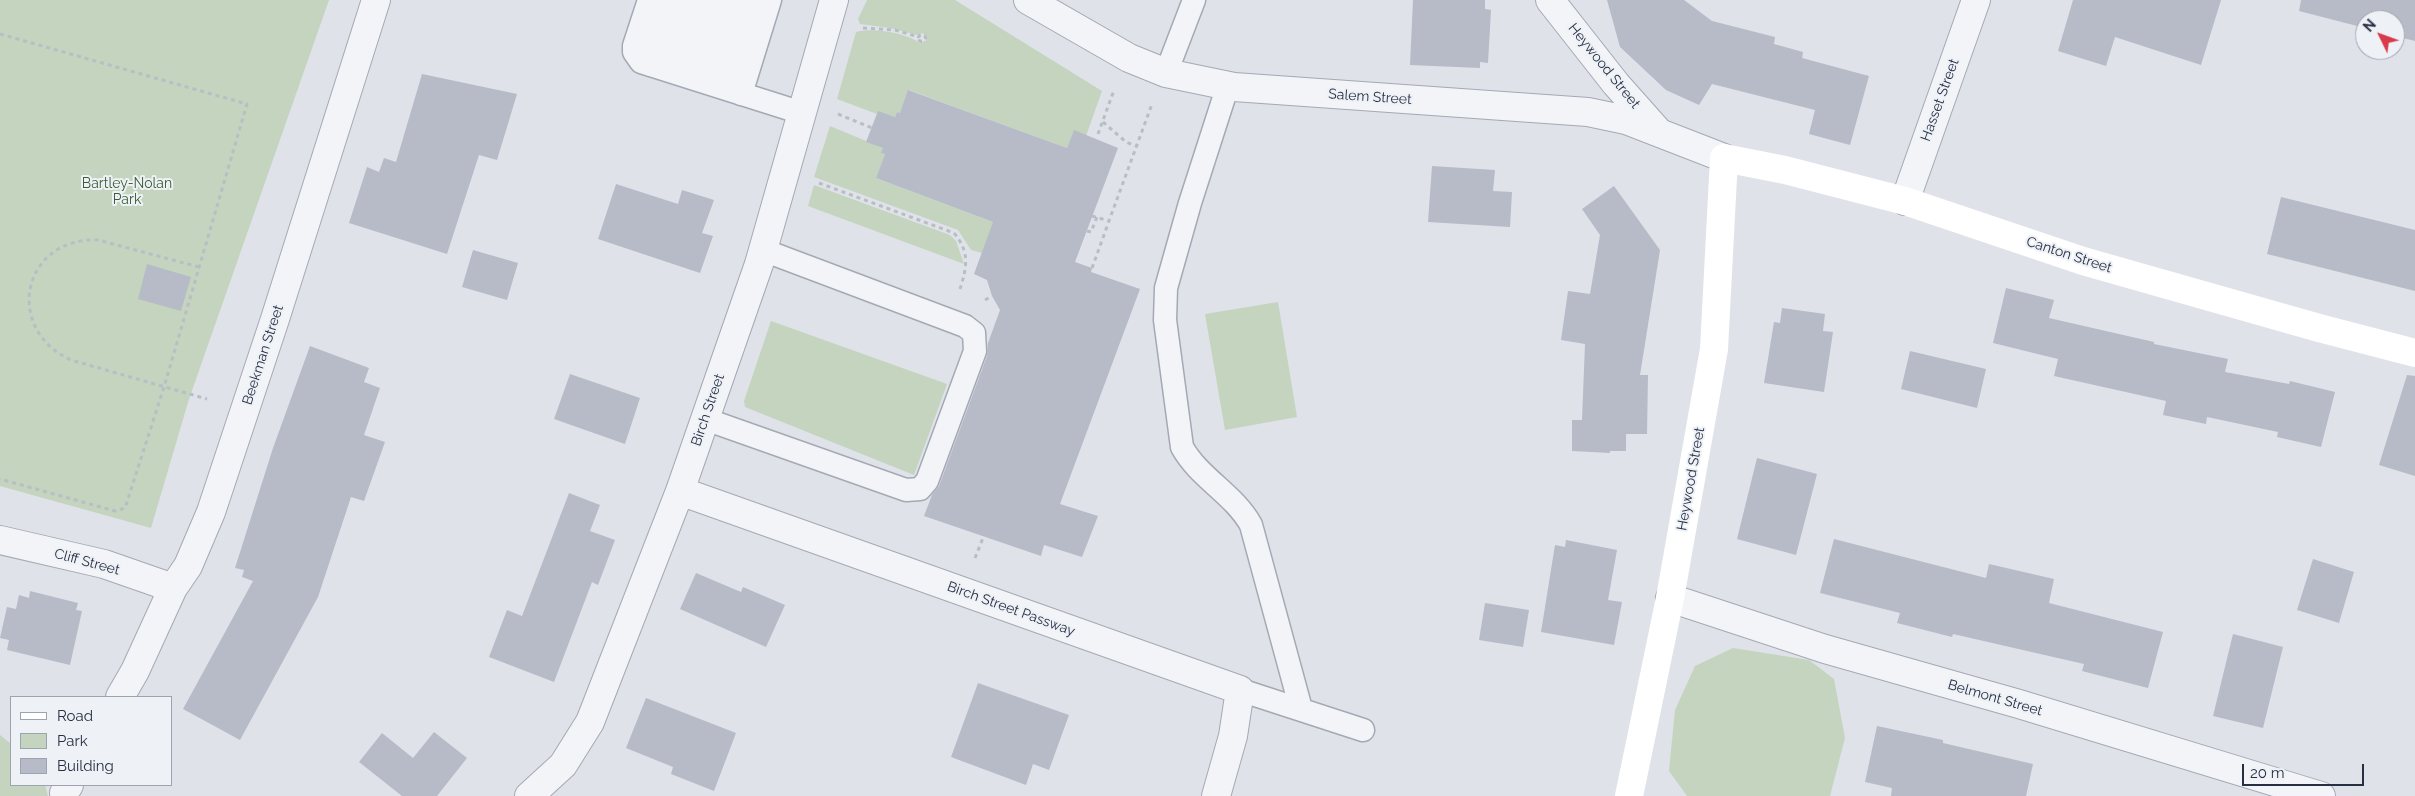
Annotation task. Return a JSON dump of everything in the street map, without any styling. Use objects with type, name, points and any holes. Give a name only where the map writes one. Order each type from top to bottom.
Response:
[{"type":"street","name":"Beekman Street","points":[[121,696],[135,671],[173,588],[188,566],[211,512],[275,319],[376,0]]},
{"type":"street","name":"Birch Street","points":[[530,796],[563,765],[590,722],[680,491],[763,250],[834,0]]},
{"type":"street","name":"Salem Street","points":[[1028,0],[1129,58],[1166,73],[1228,85],[1588,112],[1626,120],[1724,158]]},
{"type":"street","name":"Heywood Street","points":[[1550,0],[1616,84],[1659,132]]},
{"type":"street","name":"Hasset Street","points":[[1905,201],[1976,0]]},
{"type":"street","name":"Heywood Street","points":[[1629,796],[1670,598],[1714,349],[1724,158]]},
{"type":"street","name":"Canton Street","points":[[1724,158],[1785,170],[1905,201],[2084,261],[2319,328],[2415,352]]},
{"type":"street","name":"Birch Street Passway","points":[[680,491],[1240,690]]},
{"type":"street","name":"Cliff Street","points":[[0,540],[104,564],[173,588]]},
{"type":"street","name":"Belmont Street","points":[[1670,598],[1825,649],[2019,704],[2321,796]]},
{"type":"street","points":[[1216,796],[1233,736],[1240,690]]},
{"type":"lane","points":[[649,0],[634,52],[641,62],[802,113]]},
{"type":"lane","points":[[670,0],[696,79]]},
{"type":"lane","points":[[690,0],[696,79]]},
{"type":"lane","points":[[696,79],[708,0]]},
{"type":"lane","points":[[696,79],[729,0]]},
{"type":"lane","points":[[696,79],[748,0]]},
{"type":"lane","points":[[696,79],[770,0]]},
{"type":"lane","points":[[1166,73],[1194,0]]},
{"type":"lane","points":[[1228,85],[1190,203],[1166,288],[1165,320],[1182,447],[1188,458],[1239,506],[1251,525],[1301,709]]},
{"type":"lane","points":[[705,419],[906,490],[920,489],[927,481],[975,351],[974,333],[965,326],[763,250]]},
{"type":"lane","points":[[1240,690],[1363,730]]},
{"type":"path","points":[[858,28],[895,30],[919,37]]},
{"type":"path","points":[[0,34],[247,104],[164,387],[123,510],[115,511],[0,480]]},
{"type":"path","points":[[1098,134],[1115,88]]},
{"type":"path","points":[[1092,268],[1153,101]]},
{"type":"path","points":[[834,112],[872,128]]},
{"type":"path","points":[[1103,121],[1126,142],[1136,146]]},
{"type":"path","points":[[814,181],[954,233],[959,239],[967,265],[950,321]]},
{"type":"path","points":[[1087,231],[1091,232],[1094,216],[1109,221]]},
{"type":"path","points":[[199,267],[98,240],[68,243],[56,249],[34,275],[29,290],[29,308],[33,324],[39,336],[58,354],[71,360],[207,399]]},
{"type":"path","points":[[976,555],[983,538]]},
{"type":"green space","name":"Bartley-Nolan Park","points":[[0,0],[329,0],[189,399],[151,528],[0,486]]},
{"type":"green space","points":[[867,0],[955,0],[1102,91],[1086,136],[1074,131],[1067,148],[909,90],[900,113],[897,112],[895,117],[878,112],[877,114],[837,99],[856,32],[871,30],[898,34],[920,43],[927,40],[923,33],[917,35],[890,28],[860,24],[858,19]]},
{"type":"green space","points":[[830,126],[883,148],[882,153],[885,154],[876,178],[998,224],[982,253],[971,250],[958,230],[814,177]]},
{"type":"green space","points":[[814,185],[950,235],[956,241],[964,264],[808,206]]},
{"type":"green space","points":[[1278,302],[1297,417],[1225,430],[1205,314]]},
{"type":"green space","points":[[771,321],[947,384],[914,475],[745,407],[744,401]]},
{"type":"green space","points":[[1733,648],[1809,660],[1834,679],[1845,738],[1830,796],[1687,796],[1669,771],[1675,710],[1695,666]]},
{"type":"green space","points":[[0,735],[10,743],[10,786],[45,786],[48,796],[0,796]]},
{"type":"building","points":[[1413,0],[1485,0],[1485,9],[1491,10],[1488,63],[1480,62],[1480,68],[1410,65]]},
{"type":"building","points":[[1607,0],[1684,0],[1712,21],[1775,37],[1774,44],[1803,52],[1802,58],[1869,76],[1850,145],[1809,134],[1815,110],[1712,84],[1699,105],[1666,90],[1620,47]]},
{"type":"building","points":[[2073,0],[2221,0],[2201,65],[2115,37],[2106,66],[2058,51]]},
{"type":"building","points":[[2301,0],[2415,0],[2415,41],[2405,38],[2405,10],[2355,10],[2355,25],[2299,11]]},
{"type":"building","points":[[422,74],[517,94],[497,160],[479,155],[447,254],[349,223],[367,167],[379,172],[384,158],[396,162]]},
{"type":"building","points":[[908,90],[1067,148],[1074,130],[1118,148],[1075,262],[1092,268],[1091,272],[1140,289],[1060,504],[1098,516],[1082,557],[1044,545],[1041,556],[924,516],[932,495],[939,486],[987,356],[988,343],[1000,310],[992,296],[987,280],[974,274],[993,222],[876,178],[885,154],[881,153],[883,148],[866,142],[878,111],[895,117],[897,112],[900,113]]},
{"type":"building","points":[[1432,166],[1495,170],[1493,191],[1512,192],[1510,227],[1428,222]]},
{"type":"building","points":[[616,184],[678,204],[682,190],[714,200],[702,233],[713,236],[700,273],[598,239]]},
{"type":"building","points":[[1614,186],[1660,250],[1640,375],[1648,375],[1647,434],[1626,434],[1626,451],[1610,451],[1610,453],[1572,451],[1572,420],[1582,420],[1585,344],[1561,340],[1568,291],[1590,294],[1600,235],[1582,209]]},
{"type":"building","points":[[2281,197],[2415,230],[2415,291],[2267,254]]},
{"type":"building","points":[[473,250],[518,263],[507,300],[462,287]]},
{"type":"building","points":[[147,264],[191,277],[181,311],[138,299]]},
{"type":"building","points":[[2006,288],[2054,300],[2049,318],[2154,342],[2154,344],[2228,359],[2225,372],[2289,384],[2290,381],[2335,392],[2321,447],[2277,437],[2278,432],[2207,417],[2206,424],[2163,415],[2166,401],[2054,376],[2058,359],[1993,343]]},
{"type":"building","points":[[1782,308],[1825,314],[1823,331],[1833,332],[1824,392],[1764,383],[1774,322],[1780,323]]},
{"type":"building","points":[[310,346],[369,368],[364,382],[380,388],[364,435],[385,442],[364,501],[351,497],[318,597],[240,740],[183,709],[253,581],[242,577],[244,570],[235,568],[273,448]]},
{"type":"building","points":[[1910,351],[1986,369],[1977,408],[1901,389]]},
{"type":"building","points":[[570,374],[640,398],[625,444],[554,419]]},
{"type":"building","points":[[2407,375],[2415,376],[2415,476],[2379,465]]},
{"type":"building","points":[[1757,458],[1817,474],[1796,555],[1737,539]]},
{"type":"building","points":[[569,493],[600,505],[590,531],[615,540],[598,585],[592,582],[554,682],[489,657],[507,610],[522,616]]},
{"type":"building","points":[[1834,539],[1986,578],[1989,564],[2054,579],[2049,603],[2163,632],[2148,688],[2082,671],[2084,664],[1953,634],[1952,637],[1897,623],[1900,613],[1820,593]]},
{"type":"building","points":[[1566,540],[1617,550],[1608,600],[1622,602],[1614,645],[1541,632],[1555,545],[1565,547]]},
{"type":"building","points":[[2313,559],[2354,572],[2339,623],[2297,610]]},
{"type":"building","points":[[696,573],[741,592],[743,587],[785,605],[766,647],[680,609]]},
{"type":"building","points":[[30,591],[78,603],[76,610],[82,611],[70,665],[7,650],[9,640],[0,638],[7,607],[16,609],[19,595],[29,598]]},
{"type":"building","points":[[1485,603],[1529,610],[1523,647],[1479,640]]},
{"type":"building","points":[[2233,634],[2283,647],[2263,728],[2213,716]]},
{"type":"building","points":[[978,683],[1069,715],[1049,770],[1033,764],[1026,785],[951,757]]},
{"type":"building","points":[[646,698],[736,733],[714,791],[671,774],[673,767],[626,748]]},
{"type":"building","points":[[1877,726],[1943,740],[1943,743],[2033,764],[2026,796],[1891,796],[1892,788],[1865,782]]},
{"type":"building","points":[[434,732],[467,758],[437,796],[402,796],[359,762],[382,733],[413,758]]}]
